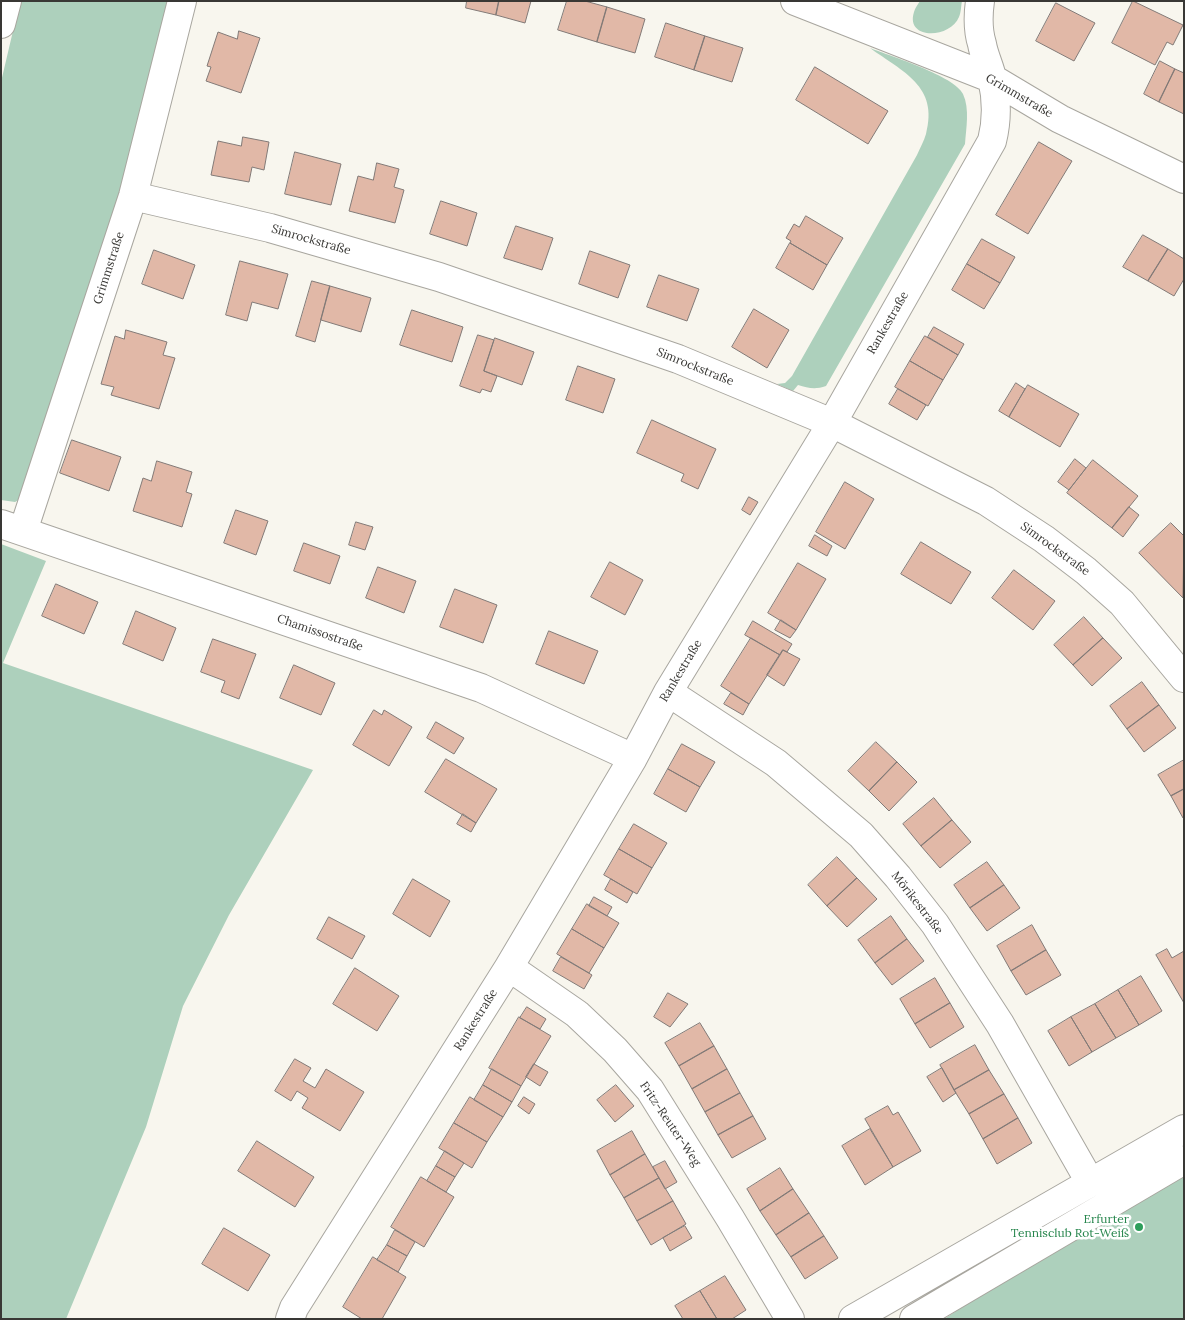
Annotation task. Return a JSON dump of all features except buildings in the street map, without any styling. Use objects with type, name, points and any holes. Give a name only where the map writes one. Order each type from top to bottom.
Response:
[{"type":"street","points":[[1,24],[7,1]]},
{"type":"street","name":"Grimmstraße","points":[[12,527],[133,196],[182,1]]},
{"type":"street","name":"Grimmstraße","points":[[795,1],[993,79],[1060,119],[1184,179]]},
{"type":"street","name":"Rankestraße","points":[[290,1319],[294,1308],[509,967],[633,758],[668,692],[832,423],[992,141],[996,126],[993,79],[981,44],[978,15],[980,1]]},
{"type":"street","name":"Simrockstraße","points":[[133,196],[270,228],[439,277],[678,359],[832,423],[986,501],[1044,539],[1086,571],[1122,603],[1184,678]]},
{"type":"street","name":"Chamissostraße","points":[[12,527],[481,688],[633,758]]},
{"type":"street","name":"Mörikestraße","points":[[668,692],[776,763],[861,835],[898,877],[935,924],[1000,1024],[1090,1182]]},
{"type":"street","name":"Fritz-Reuter-Weg","points":[[509,967],[577,1014],[615,1050],[650,1090],[676,1129],[790,1319]]},
{"type":"street","points":[[853,1319],[1184,1128]]},
{"type":"street","points":[[914,1319],[1184,1160]]},
{"type":"green space","points":[[20,1],[173,1],[124,192],[24,497],[15,502],[1,500],[1,82]]},
{"type":"green space","points":[[920,1],[962,1],[960,15],[954,24],[947,29],[930,33],[922,32],[916,28],[913,21],[914,11]]},
{"type":"green space","points":[[870,48],[906,61],[948,80],[958,87],[963,94],[966,106],[965,144],[826,386],[812,388],[798,385],[793,391],[777,384],[785,383],[792,376],[917,155],[926,134],[929,118],[923,92],[906,73]]},
{"type":"green space","points":[[1,544],[46,561],[3,663],[313,770],[229,915],[183,1006],[146,1127],[66,1319],[1,1319]]},
{"type":"green space","name":"Erfurter Tennisclub Rot-Weiß","points":[[1184,1175],[1184,1319],[944,1319],[1006,1279]]},
{"type":"place","name":"Erfurter Tennisclub Rot-Weiß","points":[[1139,1227]]}]
